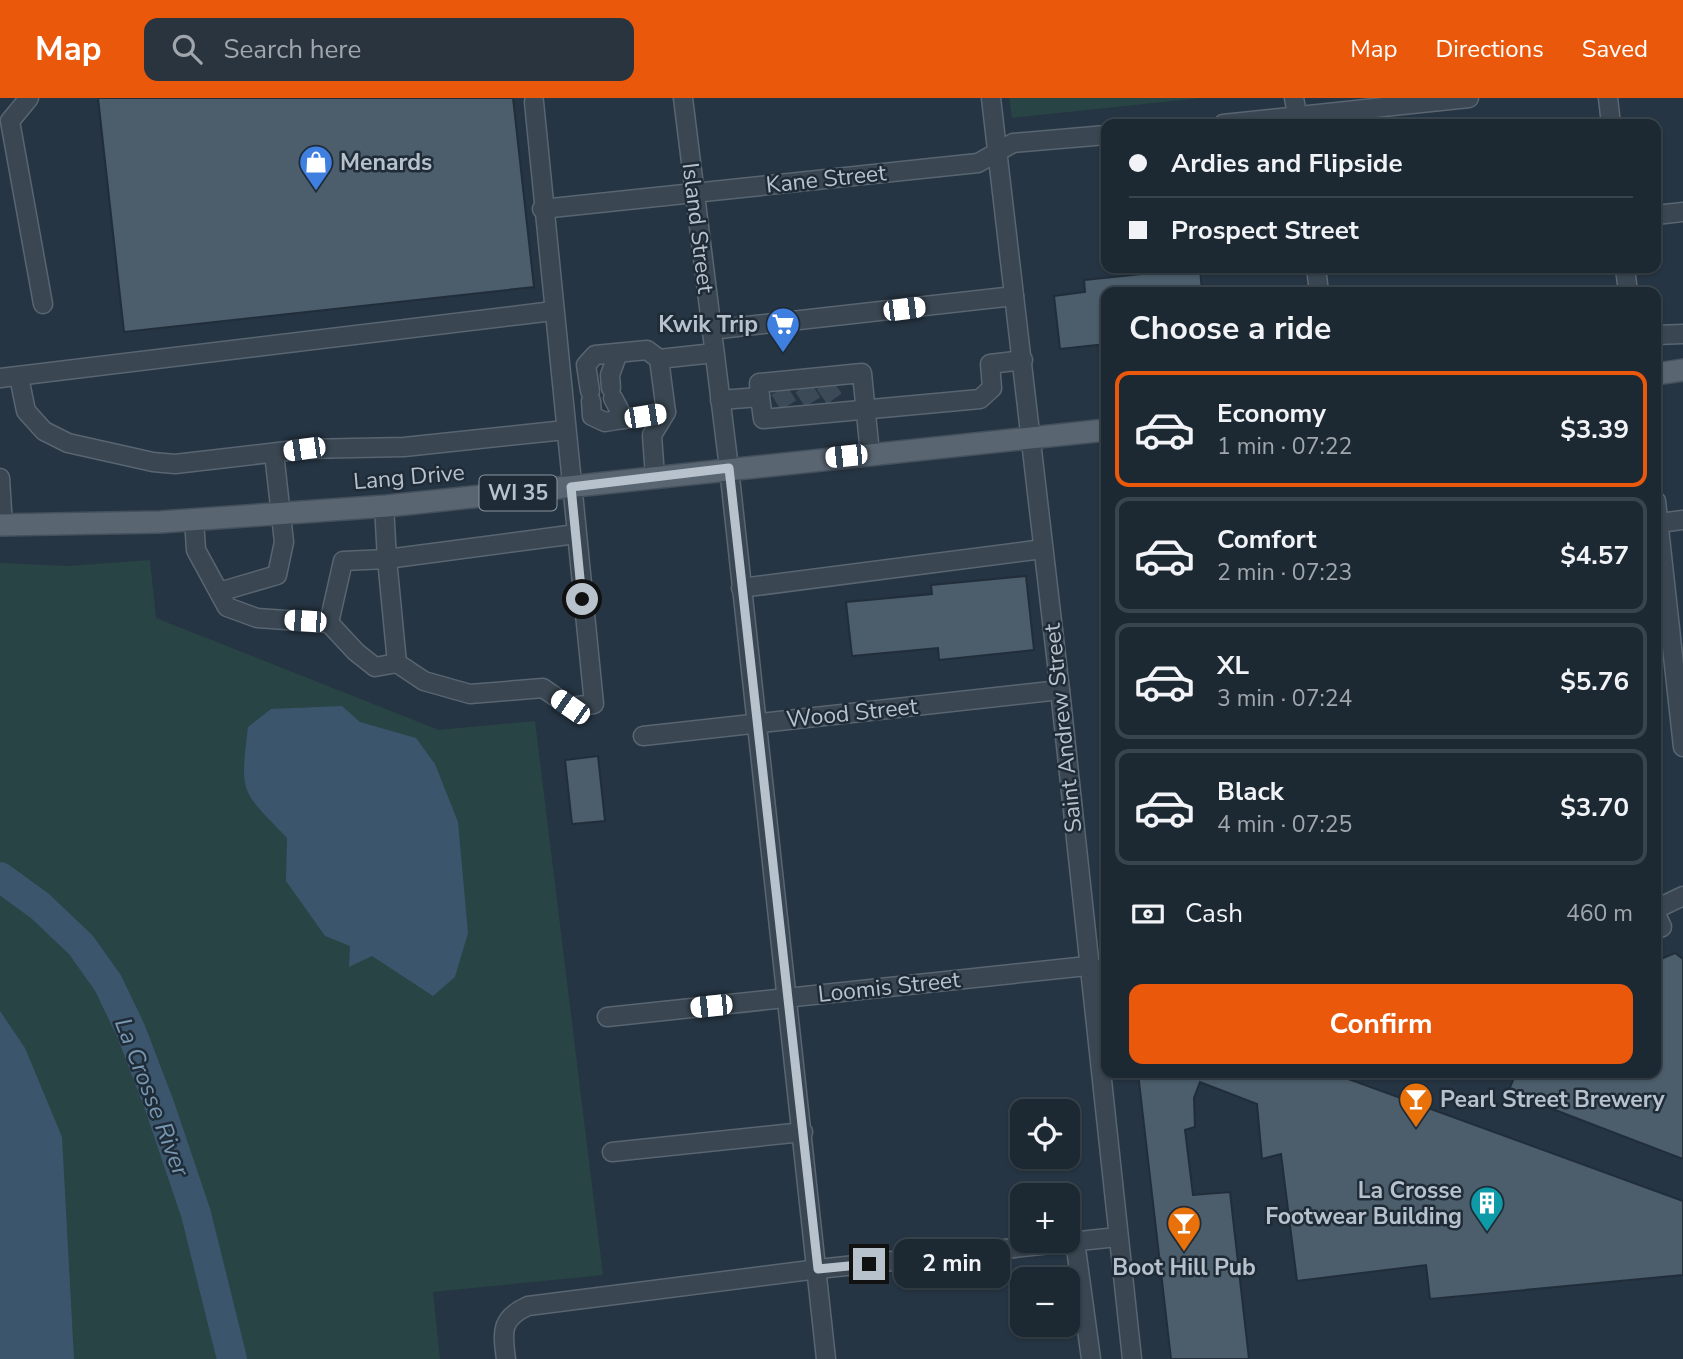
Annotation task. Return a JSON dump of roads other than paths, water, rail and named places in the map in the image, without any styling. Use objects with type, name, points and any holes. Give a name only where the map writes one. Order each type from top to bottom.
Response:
[{"type":"main road","points":[[1661,373],[1682,370]]},
{"type":"main road","name":"WI 35","points":[[1031,438],[1101,431]]},
{"type":"main road","name":"Lang Drive","points":[[1,525],[194,519],[384,506],[1031,438]]},
{"type":"street","points":[[29,98],[10,121],[43,304]]},
{"type":"street","name":"Island Street","points":[[683,98],[692,193],[729,468],[827,1359]]},
{"type":"street","name":"Saint Andrew Street","points":[[991,98],[1060,690],[1087,966],[1132,1359]]},
{"type":"street","points":[[1294,98],[1299,119]]},
{"type":"street","points":[[1314,119],[1469,98]]},
{"type":"street","points":[[1608,98],[1610,119]]},
{"type":"street","points":[[194,519],[196,550],[227,607],[257,618],[329,623],[356,652],[375,667],[397,663],[424,681],[470,694],[543,688],[570,707],[594,704],[542,209],[534,102]]},
{"type":"street","name":"Kane Street","points":[[542,209],[978,163],[1013,143],[1101,135]]},
{"type":"street","points":[[1661,214],[1683,212]]},
{"type":"street","points":[[711,330],[1014,296]]},
{"type":"street","points":[[0,378],[553,311]]},
{"type":"street","points":[[1661,335],[1683,334]]},
{"type":"street","points":[[666,412],[605,422],[592,416],[586,365],[595,355],[647,350],[659,359],[714,353]]},
{"type":"street","points":[[618,353],[610,375],[612,393],[624,419]]},
{"type":"street","points":[[654,477],[652,435],[666,412],[659,359]]},
{"type":"street","points":[[870,454],[865,410],[862,373],[776,386],[759,383],[763,419],[793,411],[839,407],[865,410],[980,399],[992,388],[990,364],[1023,360]]},
{"type":"street","points":[[19,377],[26,411],[34,423],[68,443],[153,462],[175,464],[304,449],[404,447],[565,430]]},
{"type":"street","points":[[720,400],[760,397]]},
{"type":"street","points":[[219,592],[277,575],[284,542],[274,453]]},
{"type":"street","points":[[0,478],[1,525]]},
{"type":"street","points":[[384,506],[397,663]]},
{"type":"street","points":[[1661,523],[1683,520]]},
{"type":"street","points":[[329,623],[343,561],[387,559],[576,534]]},
{"type":"street","points":[[1661,542],[1683,747]]},
{"type":"street","points":[[741,588],[1043,549]]},
{"type":"street","name":"Wood Street","points":[[643,736],[1060,690]]},
{"type":"street","points":[[1661,908],[1683,896]]},
{"type":"street","points":[[1087,966],[1101,970]]},
{"type":"street","name":"Loomis Street","points":[[607,1017],[1087,966]]},
{"type":"street","points":[[612,1152],[803,1132]]},
{"type":"street","points":[[1080,1240],[1117,1237]]},
{"type":"street","points":[[506,1359],[504,1326],[513,1313],[528,1306],[631,1291],[1010,1248]]},
{"type":"street","points":[[1076,1253],[1091,1359]]},
{"type":"water","points":[[342,706],[360,722],[416,738],[435,764],[458,822],[468,933],[455,977],[433,996],[372,956],[349,967],[350,946],[325,936],[286,881],[287,838],[260,810],[247,790],[244,766],[248,727],[271,709]]},
{"type":"water","points":[[0,1011],[25,1048],[62,1137],[74,1359],[0,1359]]},
{"type":"waterway","name":"La Crosse River","points":[[0,877],[40,906],[81,945],[108,983],[131,1031],[160,1107],[196,1214],[232,1359]]},
{"type":"tunnel","points":[[824,384],[836,401]]},
{"type":"tunnel","points":[[803,387],[814,404]]},
{"type":"tunnel","points":[[779,390],[789,406]]},
{"type":"place","name":"Menards","points":[[316,192]]},
{"type":"place","name":"Kwik Trip","points":[[783,354]]},
{"type":"place","name":"Pearl Street Brewery","points":[[1416,1129]]},
{"type":"place","name":"La Crosse Footwear Building","points":[[1487,1233]]},
{"type":"place","name":"Boot Hill Pub","points":[[1184,1253]]}]
